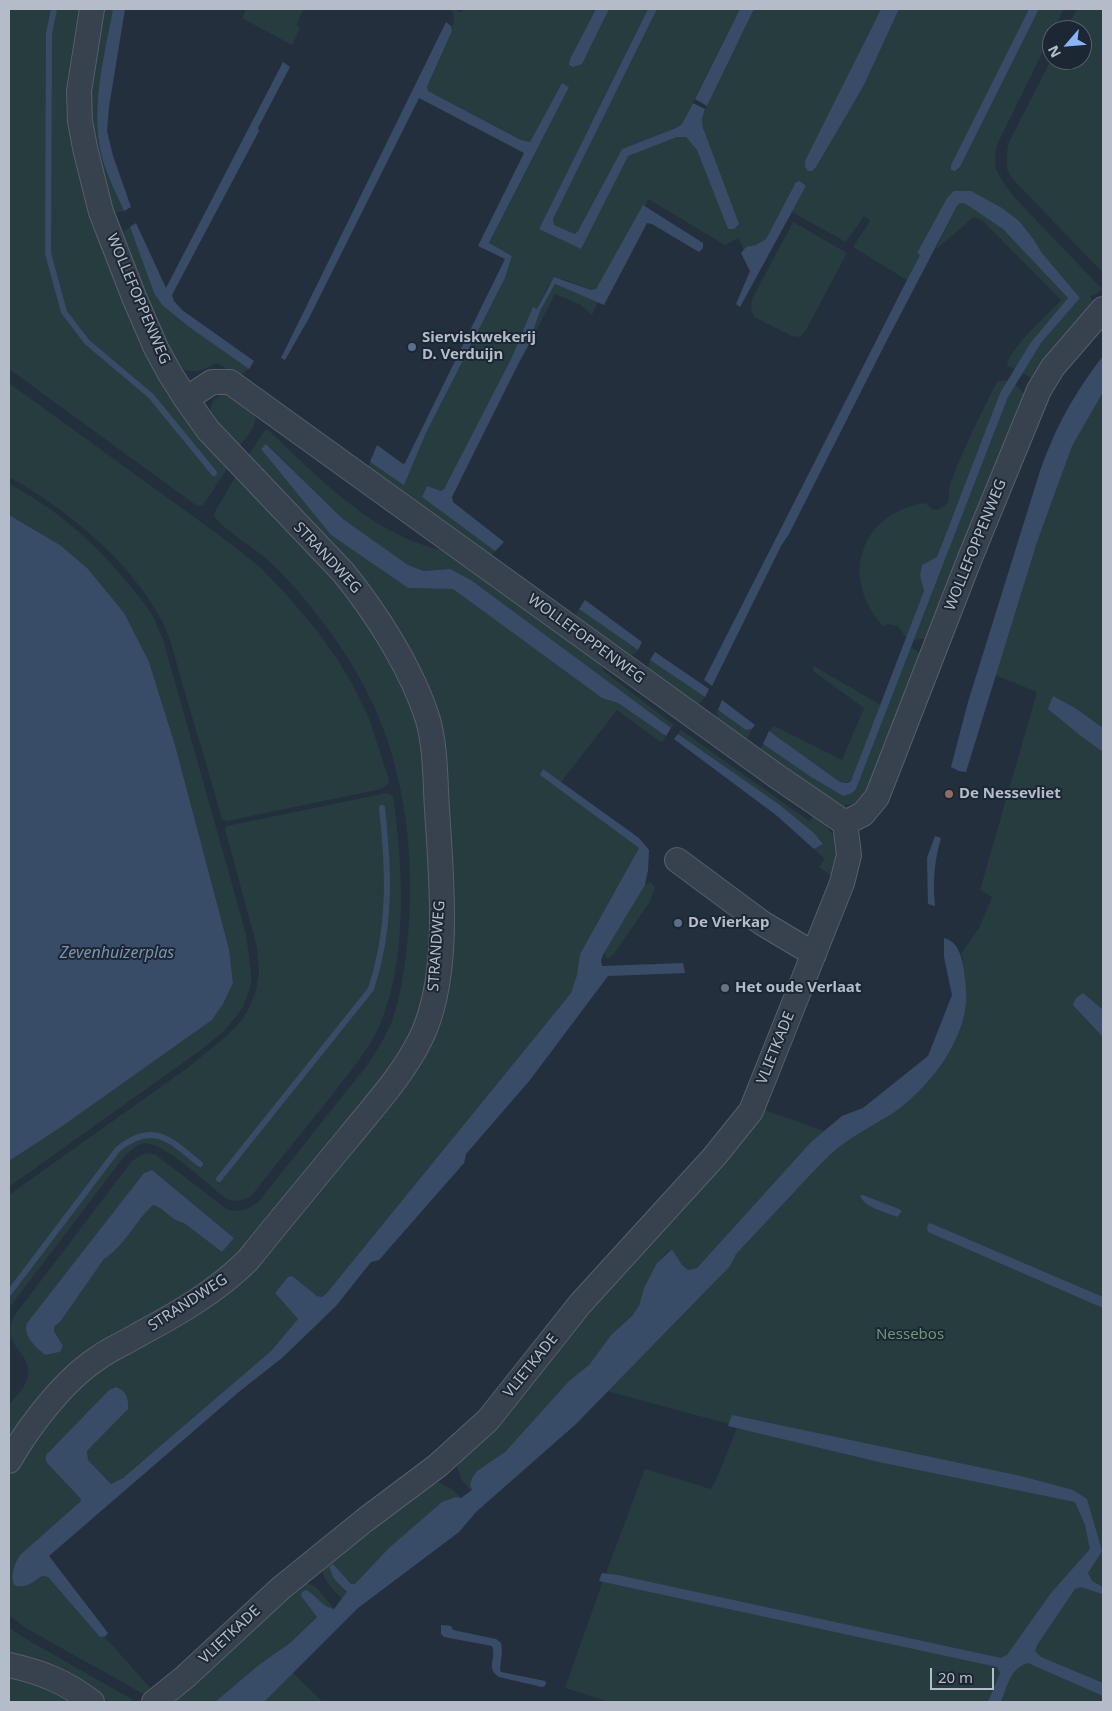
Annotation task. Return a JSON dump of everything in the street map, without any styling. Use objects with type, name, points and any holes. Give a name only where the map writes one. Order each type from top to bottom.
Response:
[{"type":"street","name":"WOLLEFOPPENWEG","points":[[92,9],[79,92],[80,121],[85,148],[101,212],[134,297],[160,356],[186,399],[212,382],[230,382],[775,775],[845,823],[862,814],[877,797],[970,558],[1039,390],[1053,367],[1103,309]]},
{"type":"street","name":"STRANDWEG","points":[[9,1461],[24,1435],[61,1391],[81,1371],[98,1358],[196,1302],[248,1260],[398,1076],[421,1038],[433,1003],[439,970],[442,926],[436,767],[428,720],[409,676],[387,633],[344,572],[208,430],[186,399]]},
{"type":"street","name":"VLIETKADE","points":[[154,1702],[185,1677],[281,1588],[365,1520],[437,1466],[488,1420],[580,1304],[714,1157],[751,1110],[842,883],[850,855],[845,823]]},
{"type":"street","points":[[677,860],[762,923],[814,954]]},
{"type":"street","points":[[9,1665],[61,1681],[92,1702]]},
{"type":"green space","points":[[9,9],[80,9],[70,97],[92,213],[229,466],[203,505],[197,506],[9,369]]},
{"type":"green space","points":[[100,9],[113,9],[99,85],[97,123],[103,161],[124,211],[113,213],[90,120],[88,90]]},
{"type":"green space","points":[[246,9],[304,9],[298,20],[297,26],[300,28],[292,45],[242,18]]},
{"type":"green space","points":[[448,9],[460,12],[464,9],[596,9],[570,59],[582,64],[609,9],[648,9],[539,229],[580,248],[628,155],[677,137],[686,137],[697,150],[728,228],[702,119],[754,9],[881,9],[805,167],[808,171],[812,171],[864,85],[899,9],[1029,9],[951,165],[951,170],[958,170],[1039,9],[1064,9],[1058,20],[1042,20],[1042,53],[997,145],[996,169],[1004,184],[1015,198],[1102,289],[1095,295],[1090,296],[1095,306],[1032,378],[1022,373],[1041,343],[1080,298],[1042,253],[1034,240],[1002,208],[947,198],[917,253],[920,255],[907,280],[853,247],[870,221],[864,216],[846,242],[792,212],[806,186],[800,181],[796,182],[766,239],[756,245],[746,247],[744,250],[738,238],[725,245],[648,199],[596,289],[591,290],[563,279],[549,284],[537,309],[533,308],[511,359],[444,489],[441,491],[427,486],[422,497],[495,551],[490,557],[366,468],[370,462],[404,484],[426,433],[505,278],[512,256],[489,244],[569,87],[562,83],[530,142],[521,140],[428,91],[427,88],[452,31],[451,27],[454,23],[453,12]]},
{"type":"green space","points":[[657,9],[740,9],[682,124],[622,149],[575,234],[554,225],[553,219]]},
{"type":"green space","points":[[1077,9],[1103,9],[1103,273],[1011,177],[1007,169],[1009,142],[1046,70],[1092,70],[1092,20],[1071,20]]},
{"type":"green space","points":[[960,203],[972,207],[1002,228],[1068,298],[1031,342],[1015,369],[1007,366],[1014,350],[1061,300],[982,220],[974,217],[935,250]]},
{"type":"green space","points":[[793,222],[847,253],[806,330],[800,337],[792,336],[754,317],[751,308],[752,299]]},
{"type":"green space","points":[[130,227],[154,293],[162,305],[189,327],[249,369],[239,376],[217,363],[197,371],[187,370],[176,365],[120,234]]},
{"type":"green space","points":[[555,284],[598,302],[592,315],[581,305],[555,294],[473,454],[528,346],[540,311]]},
{"type":"green space","name":"Nessebos","points":[[1103,375],[1103,1702],[610,1702],[565,1688],[603,1581],[675,1597],[679,1589],[606,1573],[645,1469],[711,1489],[737,1428],[740,1429],[740,1427],[596,1388],[797,1173],[897,1101],[953,1032],[963,959],[961,954],[979,928],[992,897],[980,890],[1037,692],[995,675],[1082,395]]},
{"type":"green space","points":[[1008,381],[1000,393],[937,557],[920,576],[924,591],[907,637],[898,626],[888,624],[883,626],[870,607],[862,588],[860,569],[863,550],[872,534],[885,520],[903,509],[925,503],[932,509],[938,510],[947,504],[949,487],[961,456],[997,382]]},
{"type":"green space","points":[[9,383],[227,541],[261,568],[285,593],[319,633],[353,685],[370,721],[389,783],[381,789],[227,821],[222,819],[170,641],[164,625],[151,602],[117,560],[97,540],[53,505],[9,477]]},
{"type":"green space","points":[[1015,385],[1022,391],[1024,401],[930,638],[914,640],[1008,397]]},
{"type":"green space","points":[[224,394],[243,403],[255,415],[254,426],[238,448],[210,416],[213,402],[217,397]]},
{"type":"green space","points":[[267,429],[329,487],[374,521],[399,535],[424,545],[452,552],[596,658],[605,672],[674,725],[671,728],[471,580],[449,569],[424,571],[408,565],[343,519],[267,444],[261,449],[331,535],[408,588],[453,589],[602,698],[618,703],[666,736],[662,743],[617,710],[561,782],[543,769],[541,775],[639,848],[580,954],[577,975],[571,993],[326,1294],[322,1297],[317,1296],[292,1277],[288,1277],[275,1293],[298,1319],[271,1351],[123,1478],[111,1484],[88,1460],[87,1451],[128,1409],[126,1395],[116,1387],[109,1390],[47,1454],[45,1458],[47,1463],[81,1501],[20,1555],[13,1569],[14,1585],[22,1587],[42,1576],[48,1577],[100,1636],[104,1636],[153,1691],[147,1696],[24,1627],[9,1615],[9,1405],[23,1388],[28,1374],[26,1361],[11,1338],[10,1327],[14,1316],[132,1161],[141,1155],[149,1153],[156,1155],[228,1210],[245,1210],[259,1201],[368,1064],[384,1038],[392,1021],[401,984],[410,907],[409,851],[402,796],[383,727],[356,671],[309,605],[269,561],[216,519],[214,515],[217,508],[237,474],[341,585],[364,616],[397,674],[423,737],[426,752],[432,939],[424,1001],[405,1048],[375,1091],[247,1246],[229,1266],[192,1294],[93,1350],[43,1394],[47,1421],[67,1398],[105,1364],[199,1310],[230,1288],[252,1268],[404,1083],[422,1057],[435,1027],[447,970],[450,925],[445,782],[440,732],[434,712],[415,669],[370,594],[329,544],[247,458]],"holes":[[[152,1170],[234,1238],[222,1252],[184,1223],[175,1220],[153,1204],[118,1247],[104,1259],[60,1322],[54,1327],[54,1331],[63,1346],[60,1352],[45,1355],[28,1337],[26,1332],[27,1323],[144,1173]]]},
{"type":"green space","points":[[9,484],[42,503],[87,539],[126,581],[146,606],[155,621],[163,639],[246,934],[251,985],[243,1007],[223,1032],[201,1050],[9,1187],[9,1161],[61,1127],[212,1020],[223,1004],[233,983],[229,949],[175,745],[149,662],[60,545],[9,515]]},
{"type":"green space","points":[[579,609],[638,650],[636,653],[628,657],[577,619],[576,615]]},
{"type":"green space","points":[[911,647],[922,658],[874,783],[858,803],[836,807],[756,755],[763,744],[811,777],[843,796],[851,794],[856,789]]},
{"type":"green space","points":[[650,660],[705,697],[696,707],[647,671]]},
{"type":"green space","points":[[814,666],[881,705],[854,775],[847,782],[840,782],[769,731],[774,726],[842,760],[864,708],[813,671]]},
{"type":"green space","points":[[718,710],[746,730],[752,729],[746,741],[715,721],[718,716]]},
{"type":"green space","points":[[681,730],[809,821],[813,817],[827,826],[834,837],[839,854],[833,877],[819,867],[825,859],[814,849],[823,844],[814,833],[780,805],[678,734]]},
{"type":"green space","points":[[387,793],[393,796],[401,880],[401,910],[396,969],[390,996],[381,1022],[357,1062],[252,1195],[245,1199],[235,1201],[224,1197],[175,1157],[154,1145],[146,1143],[135,1147],[126,1154],[9,1308],[9,1195],[190,1066],[224,1038],[241,1021],[248,1010],[256,991],[259,971],[257,947],[225,829],[227,826]]},
{"type":"green space","points":[[651,882],[655,888],[649,903],[613,955],[607,959],[604,953],[645,885]]},
{"type":"green space","points":[[759,1108],[824,1131],[811,1142],[697,1268],[688,1270],[682,1265],[672,1249],[667,1252],[657,1263],[639,1306],[632,1316],[611,1335],[589,1365],[569,1381],[505,1452],[477,1471],[472,1478],[471,1491],[462,1480],[457,1467],[458,1464],[490,1430]]},
{"type":"green space","points":[[439,1482],[453,1490],[461,1498],[355,1584],[351,1584],[333,1565],[329,1567],[334,1579],[347,1593],[342,1599],[332,1589],[322,1569],[417,1492]]},
{"type":"green space","points":[[307,1583],[317,1588],[334,1609],[326,1608],[310,1592],[301,1596],[317,1616],[290,1643],[260,1664],[215,1702],[166,1702],[299,1584]]},
{"type":"green space","points":[[9,1627],[21,1636],[133,1700],[129,1702],[110,1702],[93,1692],[9,1654]]},
{"type":"green space","points":[[293,1673],[323,1702],[248,1702],[268,1698]]},
{"type":"green space","points":[[9,1678],[41,1682],[77,1702],[9,1702]]},
{"type":"water","points":[[113,9],[125,9],[109,107],[107,131],[113,156],[131,207],[124,211],[103,161],[97,123],[99,85]]},
{"type":"water","points":[[596,9],[609,9],[582,64],[573,67],[569,65],[570,59]]},
{"type":"water","points":[[648,9],[657,9],[553,219],[554,225],[575,234],[622,149],[676,128],[682,124],[693,103],[705,109],[702,119],[703,128],[739,224],[734,229],[728,229],[697,150],[686,137],[677,137],[628,156],[581,249],[539,229]]},
{"type":"water","points":[[740,9],[754,9],[707,106],[695,99]]},
{"type":"water","points":[[881,9],[899,9],[864,85],[816,167],[812,171],[808,171],[805,167],[805,161]]},
{"type":"water","points":[[1029,9],[1039,9],[960,167],[955,171],[951,170],[951,165]]},
{"type":"water","points":[[446,22],[451,26],[452,31],[427,87],[428,91],[521,140],[530,142],[562,83],[569,87],[489,243],[512,256],[505,278],[426,433],[404,485],[370,462],[377,445],[403,464],[405,463],[505,259],[478,246],[524,153],[419,98],[309,318],[285,360],[281,358]]},
{"type":"water","points":[[283,62],[290,67],[258,128],[259,131],[172,295],[174,301],[182,310],[254,361],[249,369],[189,327],[162,305],[154,293],[130,227],[136,223],[166,288]]},
{"type":"water","points":[[800,181],[806,186],[740,307],[736,304],[750,271],[741,253],[746,247],[756,245],[766,239],[796,182]]},
{"type":"water","points":[[954,191],[971,191],[1002,208],[1019,221],[1042,253],[1080,298],[1041,343],[1008,397],[856,789],[851,794],[843,796],[811,777],[763,744],[769,731],[840,782],[847,783],[851,781],[924,591],[920,576],[922,565],[937,557],[1000,393],[1031,342],[1068,298],[1003,229],[966,204],[960,203],[957,206],[789,534],[781,546],[712,686],[704,680],[920,255],[917,253],[947,198]]},
{"type":"water","points":[[643,205],[703,243],[703,248],[699,252],[652,224],[647,223],[604,305],[555,284],[540,311],[528,346],[452,497],[453,502],[504,542],[495,551],[422,497],[427,486],[441,491],[444,489],[511,359],[533,307],[537,309],[554,277],[591,290],[596,289]]},
{"type":"water","points":[[1103,356],[1103,392],[1072,446],[1037,542],[966,772],[959,771],[951,767],[968,702],[1040,471],[1067,411]]},
{"type":"water","points":[[266,444],[343,519],[408,565],[424,571],[450,569],[471,580],[671,728],[666,736],[618,703],[602,698],[453,589],[408,588],[331,535],[261,449]]},
{"type":"water","name":"Zevenhuizerplas","points":[[9,515],[60,545],[88,569],[124,613],[149,662],[175,745],[229,949],[233,983],[223,1004],[212,1020],[61,1127],[9,1161]]},
{"type":"water","points":[[585,600],[642,642],[638,650],[579,609]]},
{"type":"water","points":[[655,652],[709,689],[705,697],[650,660]]},
{"type":"water","points":[[1053,696],[1075,708],[1103,728],[1103,752],[1048,709]]},
{"type":"water","points":[[722,700],[755,725],[752,729],[746,730],[718,710]]},
{"type":"water","points":[[678,734],[780,805],[814,833],[823,844],[814,849],[776,815],[674,739]]},
{"type":"water","points":[[543,769],[639,838],[649,850],[645,885],[604,953],[601,960],[602,966],[683,963],[685,973],[608,976],[530,1080],[466,1154],[464,1163],[379,1260],[371,1262],[336,1306],[282,1358],[240,1391],[49,1556],[108,1633],[106,1636],[100,1637],[48,1577],[42,1576],[29,1585],[22,1587],[14,1585],[13,1570],[20,1555],[81,1501],[47,1463],[45,1458],[47,1454],[109,1390],[116,1387],[119,1388],[126,1395],[128,1409],[87,1451],[88,1460],[111,1484],[123,1478],[271,1351],[298,1319],[275,1293],[288,1277],[292,1276],[317,1296],[322,1297],[326,1294],[571,993],[577,975],[580,954],[639,848],[540,775]]},
{"type":"water","points":[[935,836],[941,838],[935,872],[935,906],[928,904],[927,858]]},
{"type":"water","points":[[944,938],[953,943],[959,951],[964,971],[966,1002],[958,1034],[951,1050],[918,1092],[893,1113],[833,1152],[736,1254],[730,1266],[576,1424],[476,1512],[459,1532],[358,1608],[264,1702],[215,1702],[260,1664],[290,1643],[317,1617],[301,1596],[302,1592],[306,1590],[326,1606],[334,1609],[347,1592],[334,1579],[329,1567],[333,1564],[351,1584],[355,1584],[389,1548],[442,1502],[456,1497],[461,1498],[472,1490],[470,1485],[477,1471],[505,1452],[569,1381],[589,1365],[611,1335],[632,1316],[639,1306],[644,1288],[657,1263],[672,1249],[682,1265],[688,1270],[697,1268],[811,1142],[842,1116],[863,1108],[928,1056],[952,995],[944,957]]},
{"type":"water","points":[[1083,993],[1103,1010],[1103,1037],[1073,1005],[1076,998]]},
{"type":"water","points":[[152,1170],[234,1238],[222,1252],[184,1223],[175,1220],[153,1205],[118,1247],[104,1259],[60,1322],[54,1327],[54,1331],[63,1346],[60,1352],[45,1355],[28,1337],[26,1332],[27,1323],[144,1173]]},
{"type":"water","points":[[863,1195],[902,1211],[897,1217],[880,1211],[862,1200],[860,1196]]},
{"type":"water","points":[[930,1223],[1103,1297],[1103,1308],[928,1232],[927,1226]]},
{"type":"water","points":[[732,1415],[1021,1476],[1073,1490],[1087,1499],[1102,1551],[1088,1573],[1092,1581],[1103,1587],[1102,1594],[1081,1587],[1075,1589],[1037,1645],[1035,1651],[1041,1657],[1103,1683],[1103,1696],[1028,1663],[1022,1665],[1013,1674],[1007,1684],[1001,1702],[988,1702],[1000,1673],[997,1667],[599,1581],[602,1573],[618,1575],[1001,1658],[1007,1655],[1051,1593],[1090,1549],[1085,1525],[1075,1502],[879,1462],[728,1426]]},
{"type":"water","points":[[441,1625],[451,1626],[453,1630],[496,1639],[501,1643],[501,1672],[545,1681],[545,1686],[542,1687],[499,1677],[495,1674],[492,1667],[492,1646],[444,1637],[441,1634]]},
{"type":"waterway","points":[[54,9],[49,34],[48,253],[64,312],[87,342],[151,396],[214,473]]},
{"type":"waterway","points":[[219,1179],[371,989],[378,967],[387,900],[382,808]]},
{"type":"waterway","points":[[9,1293],[118,1149],[131,1140],[152,1135],[162,1137],[200,1164]]},
{"type":"place","name":"Sierviskwekerij D. Verduijn","points":[[412,347]]},
{"type":"place","name":"De Nessevliet","points":[[949,794]]},
{"type":"place","name":"De Vierkap","points":[[678,923]]},
{"type":"place","name":"Het oude Verlaat","points":[[725,988]]}]
